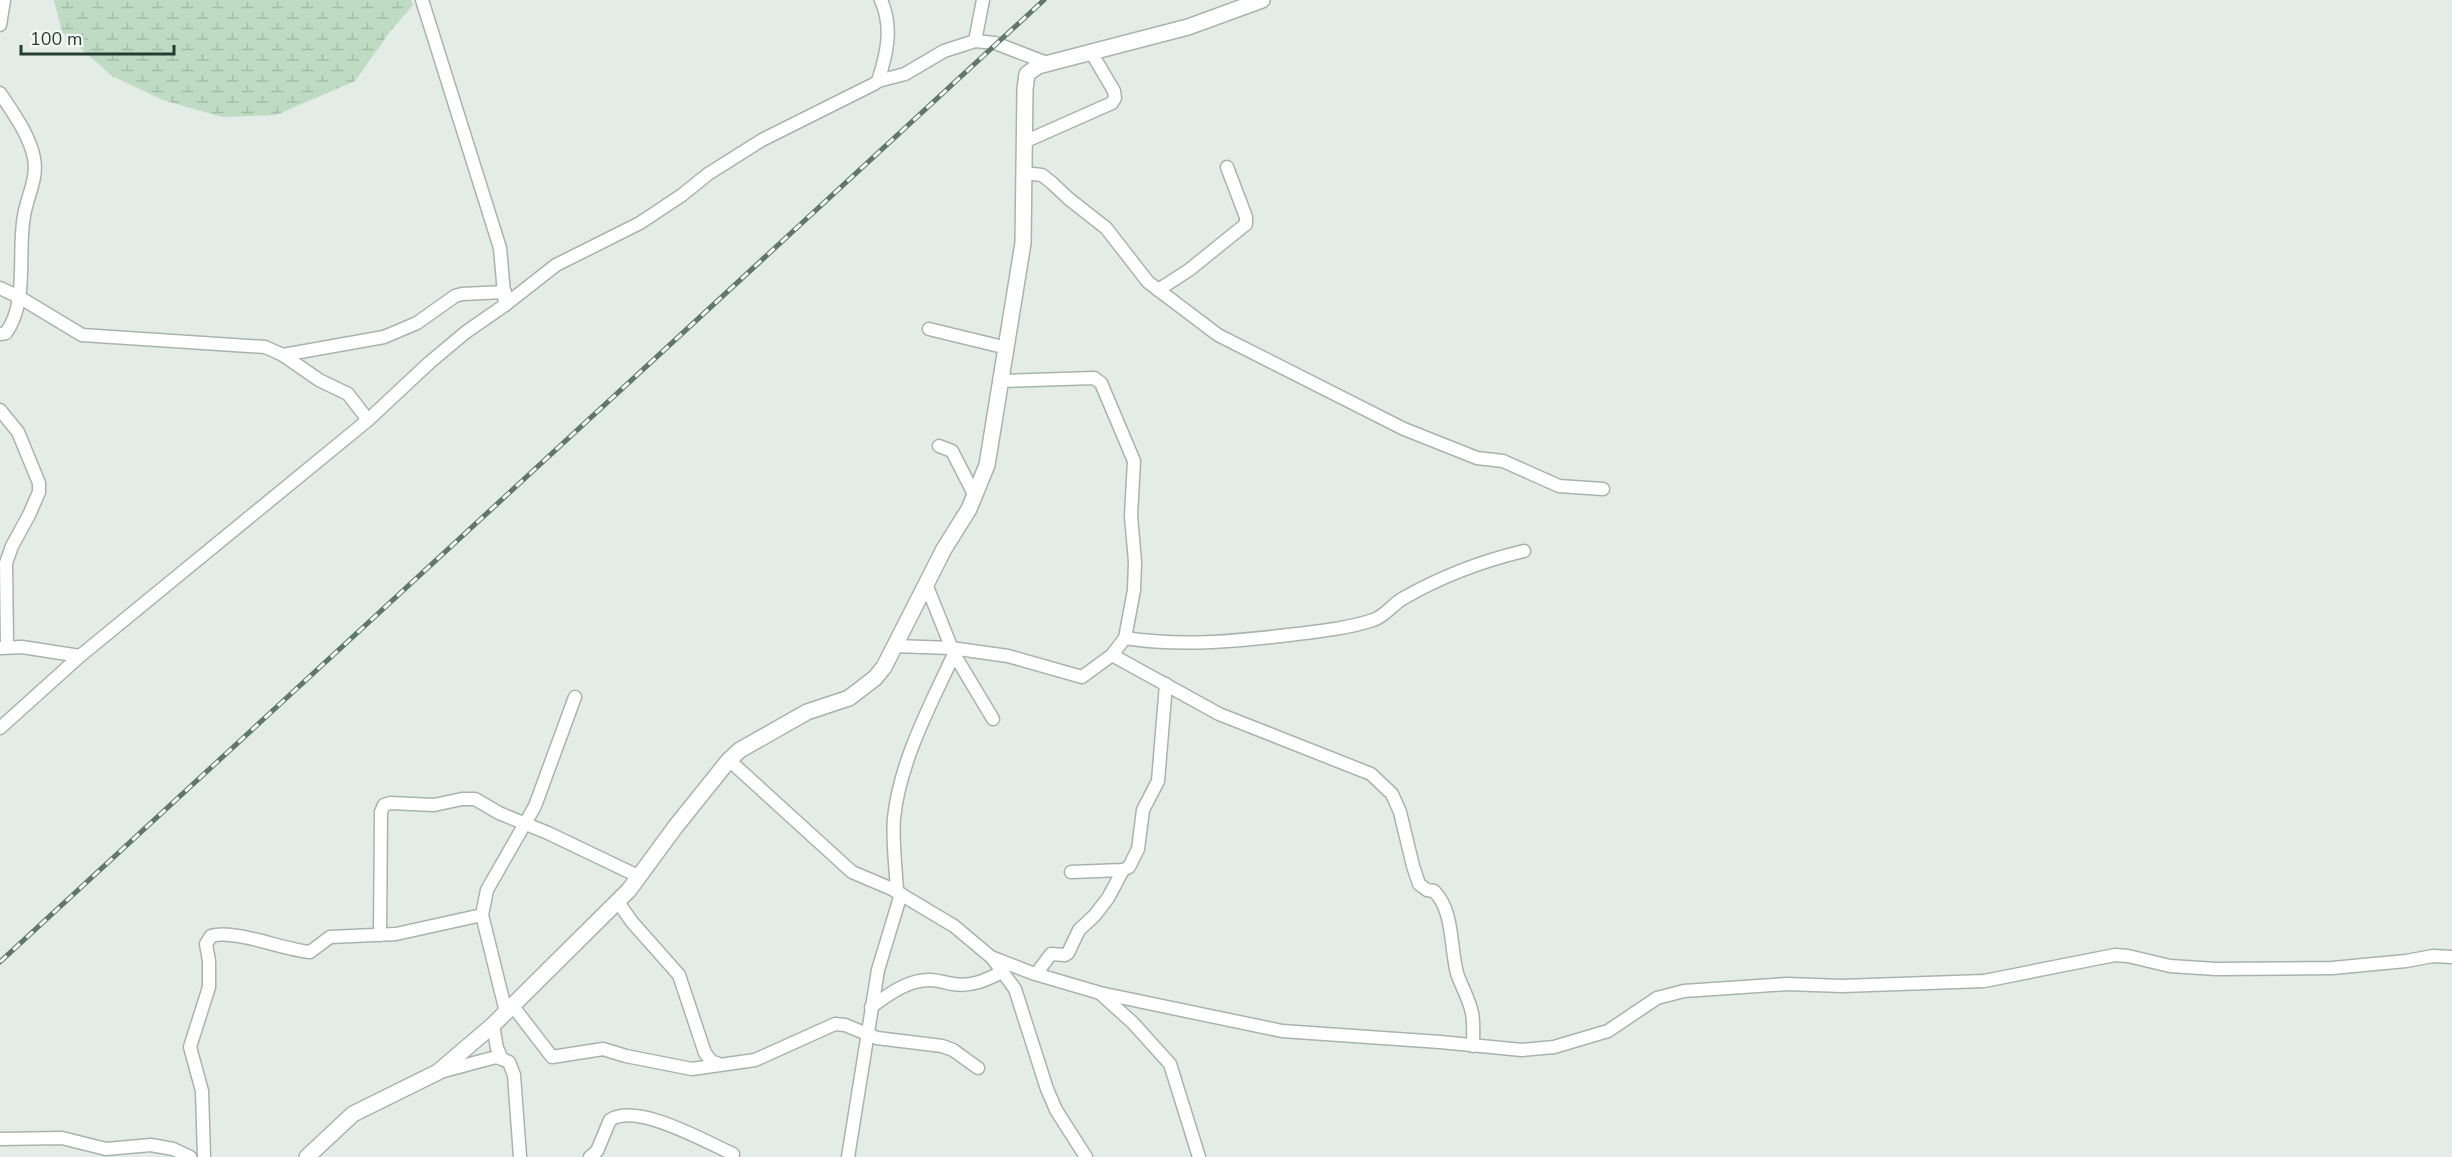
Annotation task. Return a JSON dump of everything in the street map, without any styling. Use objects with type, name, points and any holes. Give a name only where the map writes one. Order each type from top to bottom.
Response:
[{"type":"street","points":[[0,25],[4,0]]},
{"type":"street","points":[[422,0],[500,248],[505,305]]},
{"type":"street","points":[[878,81],[887,49],[887,24],[881,0]]},
{"type":"street","points":[[975,41],[983,0]]},
{"type":"street","points":[[438,1072],[493,1025],[618,902],[640,877],[676,826],[729,760],[740,750],[807,712],[849,698],[862,689],[884,667],[926,584],[975,496],[987,465],[1023,243],[1025,78],[1032,69],[1047,63],[1188,27],[1262,0]]},
{"type":"street","points":[[0,728],[80,656],[368,420],[466,332],[556,265],[640,223],[736,155],[762,140],[878,81],[905,74],[944,51],[975,41],[995,43],[1047,63]]},
{"type":"street","points":[[1024,142],[1112,103],[1115,98],[1114,91],[1091,52]]},
{"type":"street","points":[[0,93],[31,146],[35,166],[24,215],[19,297],[9,328],[6,333],[0,334]]},
{"type":"street","points":[[1158,290],[1189,270],[1246,224],[1246,217],[1227,167]]},
{"type":"street","points":[[1023,173],[1042,175],[1106,228],[1148,282],[1218,335],[1404,429],[1477,458],[1503,461],[1559,486],[1603,489]]},
{"type":"street","points":[[0,288],[82,335],[265,347],[283,354],[319,380],[348,394],[368,420]]},
{"type":"street","points":[[283,354],[384,337],[417,323],[455,296],[505,291]]},
{"type":"street","points":[[929,329],[1007,348]]},
{"type":"street","points":[[895,646],[1008,656],[1076,677],[1087,675],[1112,655],[1125,638],[1130,617],[1135,562],[1131,516],[1134,461],[1101,383],[1094,378],[1002,381]]},
{"type":"street","points":[[0,410],[18,432],[39,483],[39,492],[6,563],[3,648],[80,656]]},
{"type":"street","points":[[939,446],[952,451],[975,496]]},
{"type":"street","points":[[1125,638],[1159,643],[1190,643],[1274,637],[1376,620],[1403,598],[1478,563],[1524,550]]},
{"type":"street","points":[[926,584],[953,651],[993,719]]},
{"type":"street","points":[[848,1157],[871,1007],[899,893],[894,820],[897,801],[915,741],[953,651]]},
{"type":"street","points":[[1112,655],[1218,714],[1371,774],[1392,794],[1407,833],[1419,884],[1427,890],[1434,891],[1443,908],[1451,933],[1458,975],[1473,1015],[1473,1046]]},
{"type":"street","points":[[1071,872],[1123,870],[1129,867],[1138,849],[1143,810],[1158,781],[1166,684]]},
{"type":"street","points":[[575,697],[535,806],[491,880],[482,915],[509,1009],[552,1057],[600,1049],[684,1068],[754,1060],[835,1024],[896,1041],[942,1046],[953,1050],[978,1068]]},
{"type":"street","points":[[729,760],[852,872],[899,893],[954,926],[991,957],[1036,974],[1100,993],[1282,1031],[1522,1050],[1554,1047],[1608,1030],[1657,998],[1684,991],[1787,984],[1842,986],[1984,981],[2115,955],[2170,966],[2216,969],[2332,968],[2433,956],[2452,957]]},
{"type":"street","points":[[380,935],[381,812],[384,805],[390,803],[444,804],[462,799],[475,799],[524,825],[559,838],[640,877]]},
{"type":"street","points":[[1036,974],[1051,954],[1065,955],[1068,953],[1079,930],[1108,898],[1123,870]]},
{"type":"street","points":[[618,902],[632,922],[679,975],[705,1053],[708,1059],[717,1064]]},
{"type":"street","points":[[204,1157],[202,1091],[190,1047],[209,987],[206,944],[208,939],[221,934],[310,952],[330,937],[396,934],[482,915]]},
{"type":"street","points":[[991,957],[1019,998],[1028,1032],[1056,1110],[1086,1157]]},
{"type":"street","points":[[871,1007],[896,990],[917,982],[931,980],[967,986],[987,980],[1002,972]]},
{"type":"street","points":[[1100,993],[1133,1023],[1170,1064],[1199,1157]]},
{"type":"street","points":[[493,1025],[494,1040],[502,1059]]},
{"type":"street","points":[[307,1157],[353,1114],[438,1072],[496,1058],[509,1062],[514,1075],[520,1157]]},
{"type":"street","points":[[590,1157],[597,1150],[610,1120],[625,1115],[655,1120],[734,1154]]},
{"type":"street","points":[[0,1139],[62,1138],[106,1149],[151,1145],[173,1149],[190,1157]]},
{"type":"green space","points":[[54,0],[411,0],[413,5],[389,33],[355,81],[276,115],[222,117],[163,100],[112,76],[62,32]]},
{"type":"railway","points":[[0,962],[1044,0]]}]
